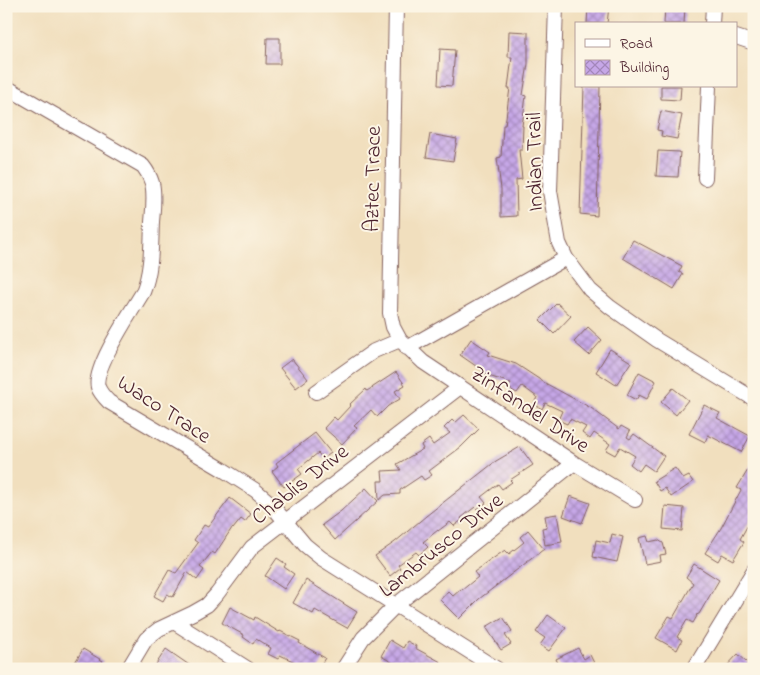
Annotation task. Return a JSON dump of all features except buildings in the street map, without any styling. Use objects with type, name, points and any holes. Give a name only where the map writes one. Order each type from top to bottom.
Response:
[{"type":"street","name":"Aztec Trace","points":[[396,6],[390,313],[393,327],[403,344]]},
{"type":"street","name":"Indian Trail","points":[[556,6],[550,191],[559,243],[566,258],[590,290],[610,307],[657,340],[754,399]]},
{"type":"street","points":[[712,22],[713,6]]},
{"type":"street","points":[[738,38],[754,43]]},
{"type":"street","name":"Waco Trace","points":[[6,87],[143,166],[152,183],[151,248],[148,279],[143,292],[102,363],[97,376],[97,386],[102,395],[109,402],[255,490],[269,502],[305,545],[321,558],[497,669]]},
{"type":"street","points":[[705,178],[709,88]]},
{"type":"street","points":[[316,392],[374,351],[403,344],[566,258]]},
{"type":"street","name":"Zinfandel Drive","points":[[403,344],[423,362],[635,500]]},
{"type":"street","name":"Chablis Drive","points":[[128,669],[146,639],[159,629],[207,605],[252,547],[460,386]]},
{"type":"street","name":"Lambrusco Drive","points":[[343,669],[363,638],[396,605],[574,462]]},
{"type":"street","points":[[694,669],[749,588],[754,570]]},
{"type":"street","points":[[174,622],[248,669]]}]
